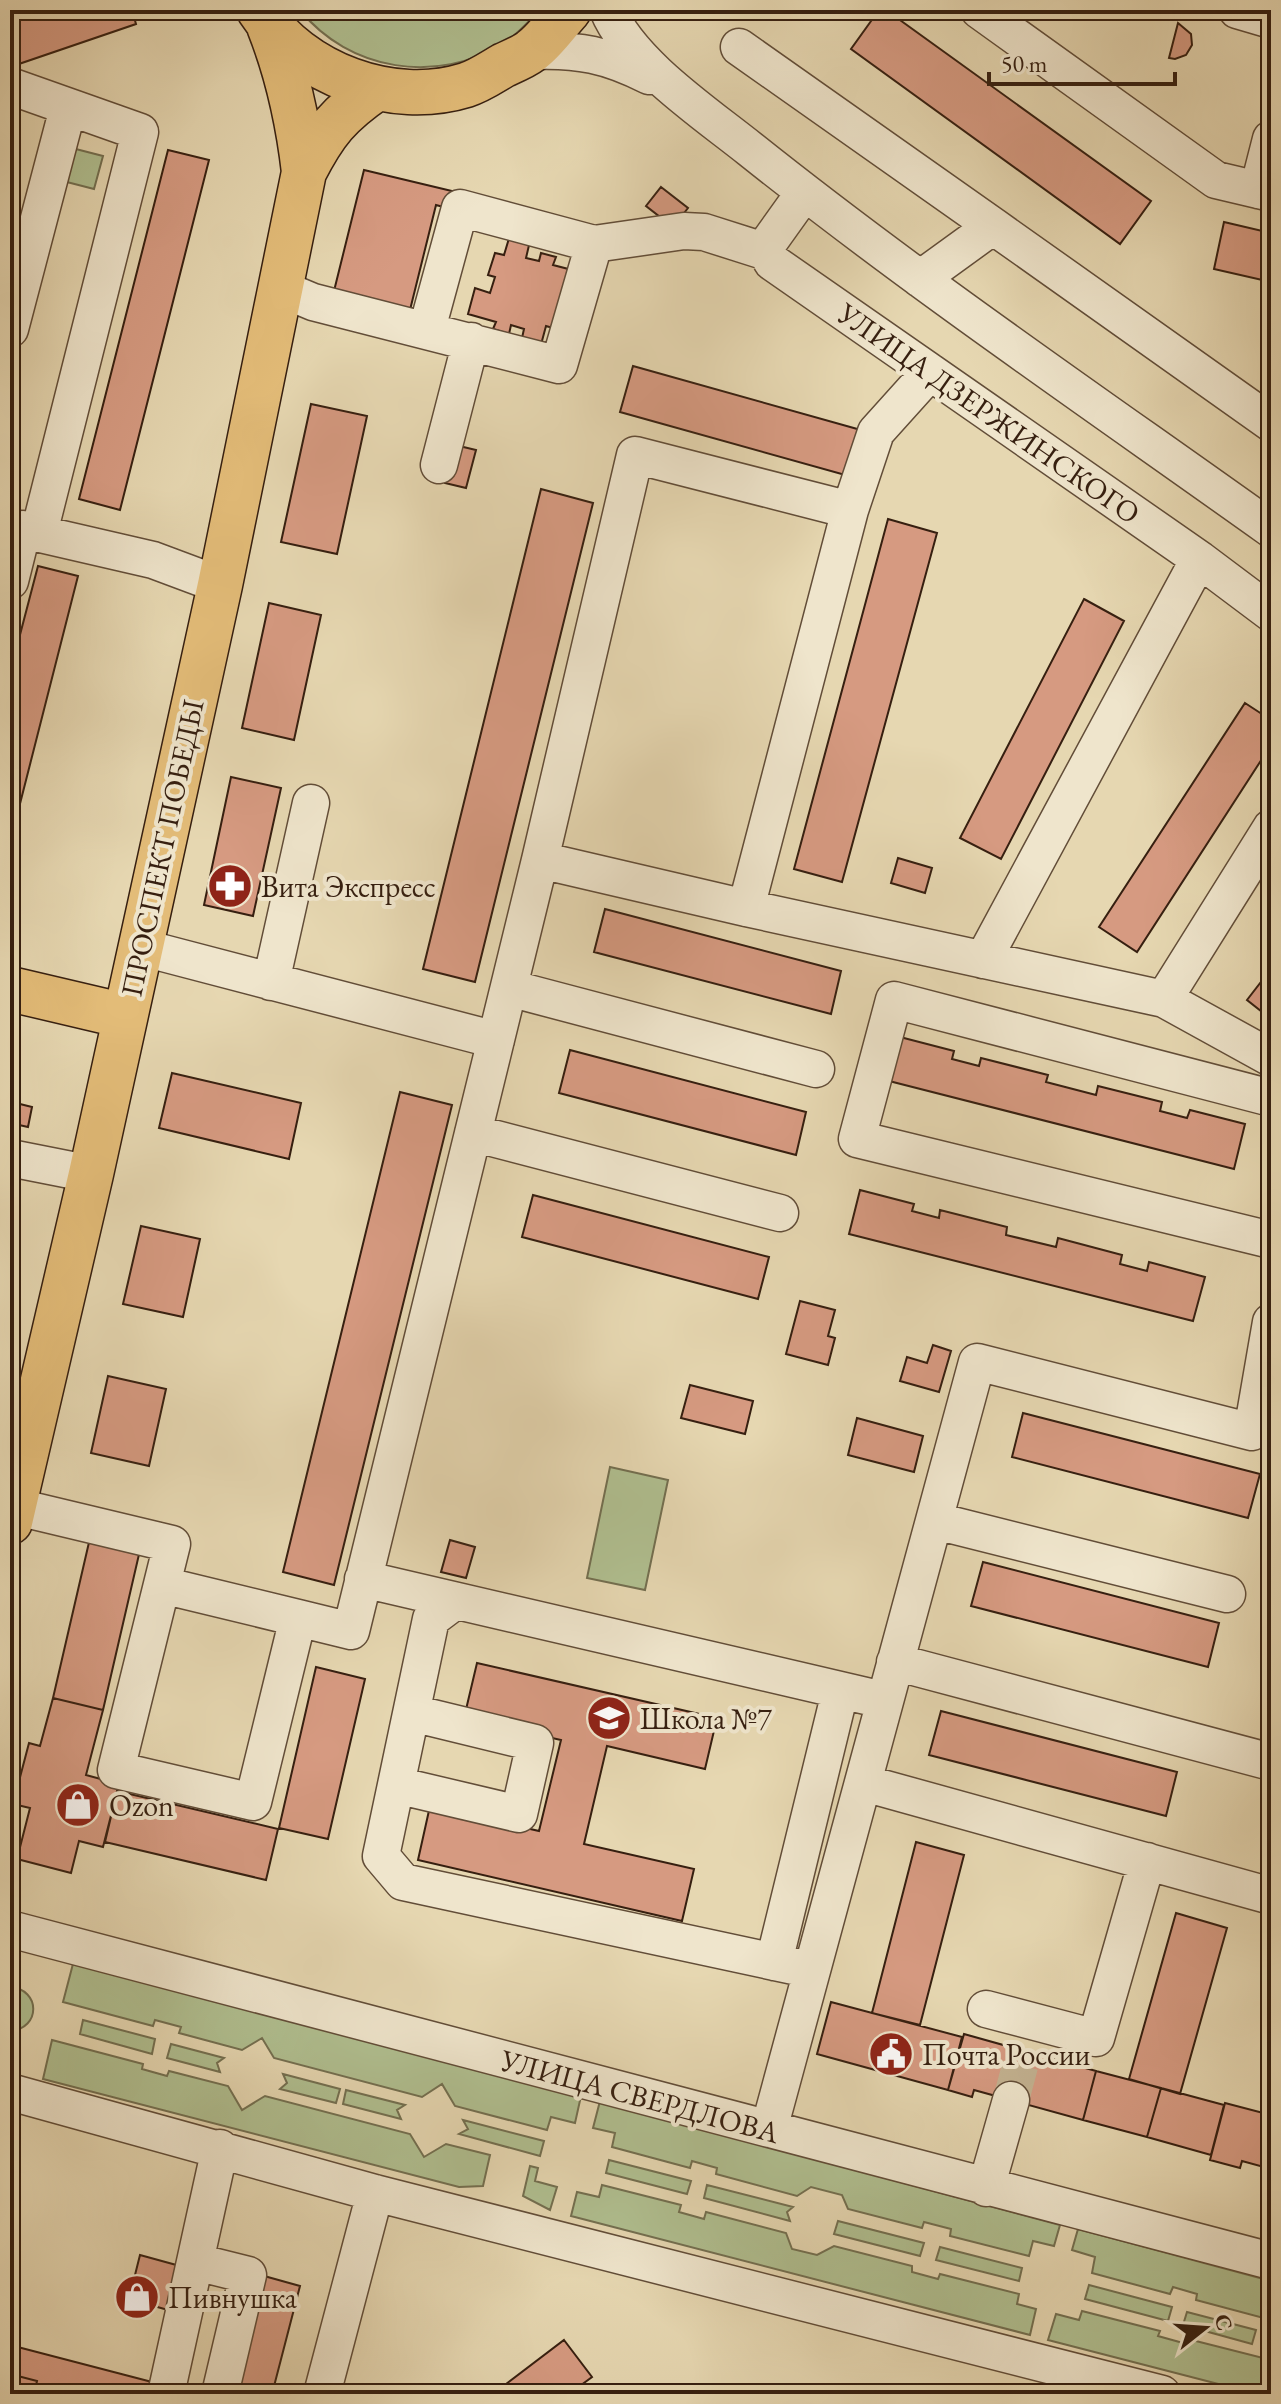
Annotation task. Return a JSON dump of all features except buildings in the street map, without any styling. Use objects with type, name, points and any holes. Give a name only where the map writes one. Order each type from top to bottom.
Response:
[{"type":"main road","points":[[264,17],[311,61],[337,76],[377,88],[428,92],[467,85],[532,51],[569,10]]},
{"type":"main road","name":"ПРОСПЕКТ ПОБЕДЫ","points":[[264,17],[285,66],[297,114],[304,172]]},
{"type":"main road","name":"ПРОСПЕКТ ПОБЕДЫ","points":[[12,1514],[91,1174],[220,585],[304,172],[336,120],[377,88]]},
{"type":"main road","points":[[10,989],[125,1016]]},
{"type":"street","points":[[608,10],[625,43],[679,92],[804,193],[1271,529]]},
{"type":"street","points":[[979,10],[1216,180],[1264,191],[1271,139]]},
{"type":"street","points":[[1237,10],[1271,20]]},
{"type":"street","points":[[739,47],[1271,423]]},
{"type":"street","points":[[532,51],[566,50],[598,54],[679,92]]},
{"type":"street","points":[[10,86],[140,132],[10,581]]},
{"type":"street","points":[[10,329],[68,108]]},
{"type":"street","points":[[427,329],[460,208],[594,244],[684,231],[704,232],[767,252],[769,242],[804,193]]},
{"type":"street","points":[[920,279],[993,226]]},
{"type":"street","points":[[282,289],[313,302],[559,365],[594,244]]},
{"type":"street","name":"УЛИЦА ДЗЕРЖИНСКОГО","points":[[767,252],[772,262],[1199,559],[1271,613]]},
{"type":"street","points":[[439,465],[471,341]]},
{"type":"street","points":[[746,908],[850,510],[876,432],[930,372]]},
{"type":"street","points":[[1215,383],[1271,388]]},
{"type":"street","points":[[162,1585],[351,1631],[540,860],[635,455],[850,510]]},
{"type":"street","points":[[24,530],[153,560],[220,585]]},
{"type":"street","points":[[983,960],[1199,559]]},
{"type":"street","points":[[271,982],[311,803]]},
{"type":"street","points":[[1164,999],[1271,828]]},
{"type":"street","points":[[540,860],[1164,999],[1271,1058]]},
{"type":"street","points":[[140,947],[496,1040]]},
{"type":"street","points":[[509,988],[816,1069]]},
{"type":"street","points":[[1271,1098],[894,1000],[857,1139],[1271,1240]]},
{"type":"street","points":[[473,1133],[780,1213]]},
{"type":"street","points":[[10,1158],[91,1174]]},
{"type":"street","points":[[769,2129],[977,1362],[1252,1432],[1271,1322]]},
{"type":"street","points":[[12,1514],[172,1544],[116,1770],[253,1802],[298,1618]]},
{"type":"street","points":[[936,1521],[1227,1594]]},
{"type":"street","points":[[363,1579],[883,1700]]},
{"type":"street","points":[[455,1601],[431,1619],[381,1856],[403,1882],[812,1970]]},
{"type":"street","points":[[895,1662],[1271,1762]]},
{"type":"street","points":[[774,1962],[840,1692]]},
{"type":"street","points":[[396,1785],[519,1814],[535,1743],[412,1713]]},
{"type":"street","points":[[864,1783],[1271,1896]]},
{"type":"street","points":[[986,2009],[1029,2036],[1096,2038],[1147,1861]]},
{"type":"street","name":"УЛИЦА СВЕРДЛОВА","points":[[10,1929],[1271,2261]]},
{"type":"street","points":[[10,2092],[375,2193],[1162,2394]]},
{"type":"street","points":[[986,2188],[1011,2100]]},
{"type":"street","points":[[166,2394],[220,2148]]},
{"type":"street","points":[[322,2394],[375,2193]]},
{"type":"street","points":[[196,2262],[248,2275],[220,2394]]},
{"type":"green space","points":[[300,10],[540,10],[509,40],[478,56],[451,64],[423,67],[395,65],[343,47],[320,31]]},
{"type":"green space","points":[[68,147],[103,156],[94,189],[59,180]]},
{"type":"green space","points":[[610,1467],[668,1480],[645,1590],[587,1578]]},
{"type":"green space","points":[[74,1960],[581,2096],[575,2123],[551,2117],[547,2130],[455,2106],[442,2084],[422,2097],[274,2058],[262,2038],[242,2050],[179,2033],[181,2027],[155,2020],[153,2026],[63,2002]]},
{"type":"green space","points":[[10,1987],[27,1994],[33,2009],[27,2024],[10,2031]]},
{"type":"green space","points":[[83,2020],[155,2039],[152,2054],[80,2034]]},
{"type":"green space","points":[[52,2040],[143,2064],[142,2069],[167,2076],[169,2071],[228,2086],[242,2110],[265,2096],[410,2134],[424,2157],[446,2144],[490,2155],[483,2186],[459,2187],[43,2079]]},
{"type":"green space","points":[[171,2044],[224,2058],[217,2063],[220,2072],[167,2058]]},
{"type":"green space","points":[[283,2074],[340,2089],[336,2103],[280,2089],[287,2083]]},
{"type":"green space","points":[[346,2090],[405,2105],[397,2110],[401,2119],[343,2104]]},
{"type":"green space","points":[[600,2101],[1060,2225],[1054,2246],[1033,2241],[1029,2256],[950,2236],[951,2229],[924,2222],[922,2228],[848,2209],[842,2195],[811,2187],[797,2196],[716,2174],[717,2168],[692,2161],[690,2168],[612,2147],[615,2133],[593,2128]]},
{"type":"green space","points":[[463,2120],[544,2141],[540,2156],[459,2134],[468,2129]]},
{"type":"green space","points":[[609,2160],[691,2181],[687,2194],[606,2173]]},
{"type":"green space","points":[[530,2166],[538,2168],[535,2181],[557,2187],[550,2210],[523,2196]]},
{"type":"green space","points":[[602,2185],[681,2205],[679,2212],[704,2219],[706,2212],[786,2233],[792,2249],[817,2255],[834,2246],[912,2266],[912,2272],[938,2279],[940,2274],[1019,2294],[1017,2304],[1036,2309],[1030,2335],[571,2216],[577,2192],[599,2197]]},
{"type":"green space","points":[[707,2185],[793,2207],[787,2212],[790,2221],[704,2198]]},
{"type":"green space","points":[[838,2221],[924,2243],[920,2256],[834,2234]]},
{"type":"green space","points":[[1078,2229],[1271,2281],[1271,2320],[1196,2300],[1197,2294],[1173,2287],[1170,2294],[1092,2273],[1095,2257],[1072,2250]]},
{"type":"green space","points":[[940,2247],[1022,2268],[1019,2281],[936,2260]]},
{"type":"green space","points":[[1089,2285],[1172,2307],[1168,2321],[1085,2299]]},
{"type":"green space","points":[[1082,2311],[1160,2331],[1158,2336],[1183,2343],[1184,2338],[1271,2360],[1271,2394],[1257,2394],[1048,2340],[1056,2314],[1079,2320]]},
{"type":"green space","points":[[1187,2312],[1256,2330],[1252,2344],[1183,2325]]},
{"type":"tunnel","points":[[1011,2100],[1024,2051]]},
{"type":"place","name":"Вита Экспресс","points":[[230,886]]},
{"type":"place","name":"Школа №7","points":[[609,1718]]},
{"type":"place","name":"Ozon","points":[[78,1805]]},
{"type":"place","name":"Почта России","points":[[891,2054]]},
{"type":"place","name":"Пивнушка","points":[[137,2297]]}]
